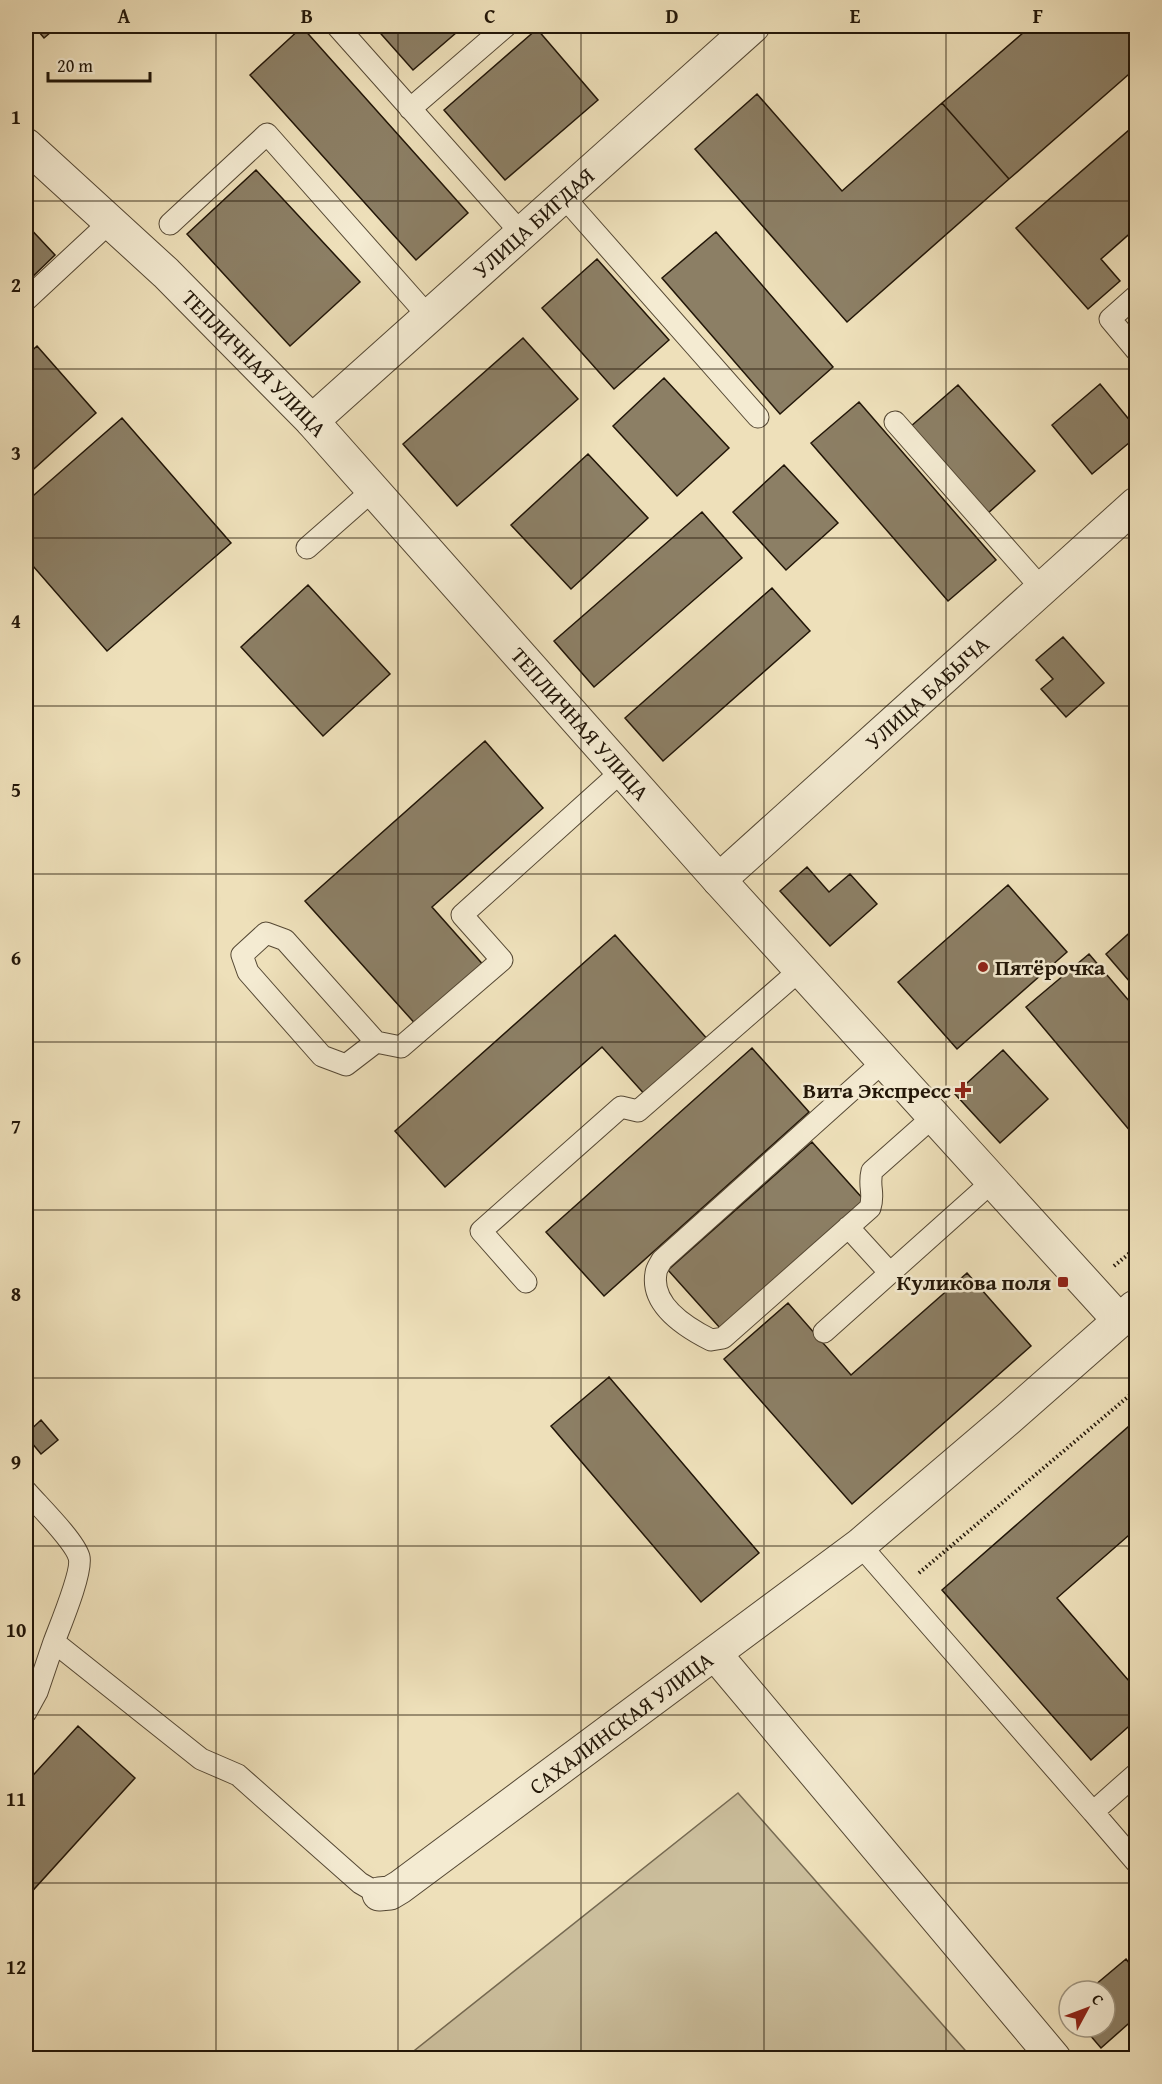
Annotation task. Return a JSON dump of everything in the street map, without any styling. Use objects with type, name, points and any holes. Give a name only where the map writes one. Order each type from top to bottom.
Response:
[{"type":"street","name":"УЛИЦА БИГДАЯ","points":[[312,421],[753,26]]},
{"type":"street","name":"ТЕПЛИЧНАЯ УЛИЦА","points":[[26,145],[166,273],[312,421],[719,880],[993,1181],[1128,1313]]},
{"type":"street","name":"УЛИЦА БАБЫЧА","points":[[719,880],[1137,504]]},
{"type":"street","name":"САХАЛИНСКАЯ УЛИЦА","points":[[379,1894],[390,1893],[400,1887],[860,1545],[1128,1313]]},
{"type":"street","points":[[715,1654],[1054,2058]]},
{"type":"lane","points":[[337,26],[522,234]]},
{"type":"lane","points":[[410,109],[506,26]]},
{"type":"lane","points":[[170,224],[267,134],[429,317]]},
{"type":"lane","points":[[563,196],[758,417]]},
{"type":"lane","points":[[26,300],[110,222]]},
{"type":"lane","points":[[1137,296],[1110,319],[1137,350]]},
{"type":"lane","points":[[895,422],[1043,590]]},
{"type":"lane","points":[[307,548],[373,490]]},
{"type":"lane","points":[[376,1042],[346,1065],[322,1056],[248,972],[242,955],[266,933],[285,940],[376,1042],[401,1047],[502,960],[462,915],[622,771]]},
{"type":"lane","points":[[526,1282],[481,1232],[621,1107],[638,1111],[800,970]]},
{"type":"lane","points":[[884,1061],[662,1260],[656,1273],[656,1289],[663,1304],[679,1321],[711,1340],[723,1338],[870,1208],[874,1198],[869,1184],[872,1171],[934,1116]]},
{"type":"lane","points":[[824,1332],[993,1181]]},
{"type":"lane","points":[[848,1227],[890,1273]]},
{"type":"lane","points":[[26,1491],[72,1545],[80,1558],[78,1572],[38,1692],[26,1712]]},
{"type":"lane","points":[[860,1545],[1137,1863]]},
{"type":"lane","points":[[54,1642],[201,1759],[238,1775],[360,1883],[379,1894]]},
{"type":"lane","points":[[1093,1812],[1137,1774]]},
{"type":"path","points":[[899,1590],[1137,1390]]},
{"type":"shaded area","points":[[738,1793],[972,2058],[405,2058]]},
{"type":"building","points":[[34,26],[58,26],[44,38]]},
{"type":"building","points":[[374,26],[464,26],[413,70]]},
{"type":"building","points":[[1031,26],[1136,26],[1136,68],[1009,179],[942,103]]},
{"type":"building","points":[[302,27],[468,213],[416,260],[250,75]]},
{"type":"building","points":[[537,29],[598,100],[505,180],[444,110]]},
{"type":"building","points":[[757,94],[842,191],[942,103],[1009,179],[847,322],[695,149]]},
{"type":"building","points":[[1136,124],[1136,233],[1134,230],[1101,259],[1120,281],[1088,309],[1016,228]]},
{"type":"building","points":[[256,170],[360,282],[290,346],[187,234]]},
{"type":"building","points":[[26,224],[55,255],[26,283]]},
{"type":"building","points":[[716,232],[833,367],[780,414],[662,278]]},
{"type":"building","points":[[597,259],[669,340],[614,389],[542,308]]},
{"type":"building","points":[[523,338],[578,399],[457,506],[403,444]]},
{"type":"building","points":[[37,346],[96,413],[26,476],[26,356]]},
{"type":"building","points":[[664,378],[729,448],[677,496],[613,426]]},
{"type":"building","points":[[1100,384],[1136,428],[1136,437],[1092,474],[1052,425]]},
{"type":"building","points":[[958,385],[1035,471],[987,514],[910,427]]},
{"type":"building","points":[[859,402],[996,560],[948,601],[811,443]]},
{"type":"building","points":[[122,418],[231,543],[107,651],[26,558],[26,502]]},
{"type":"building","points":[[588,454],[648,518],[571,589],[511,525]]},
{"type":"building","points":[[784,465],[838,523],[786,570],[733,512]]},
{"type":"building","points":[[702,512],[742,558],[594,687],[554,641]]},
{"type":"building","points":[[308,585],[390,674],[323,736],[241,647]]},
{"type":"building","points":[[772,588],[810,631],[663,761],[625,718]]},
{"type":"building","points":[[1063,637],[1104,683],[1066,717],[1041,689],[1053,679],[1036,660]]},
{"type":"building","points":[[1136,657],[1136,670],[1130,663]]},
{"type":"building","points":[[485,741],[543,808],[432,907],[486,968],[419,1028],[305,901]]},
{"type":"building","points":[[807,867],[829,892],[850,874],[877,904],[830,946],[780,891]]},
{"type":"building","name":"Пятёрочка","points":[[1008,885],[1067,952],[957,1049],[898,982]]},
{"type":"building","points":[[1136,927],[1136,989],[1106,954]]},
{"type":"building","points":[[615,935],[709,1041],[647,1097],[602,1047],[445,1187],[395,1131]]},
{"type":"building","points":[[1089,954],[1136,1009],[1136,1138],[1026,1007]]},
{"type":"building","points":[[752,1048],[809,1112],[604,1296],[546,1232]]},
{"type":"building","points":[[1003,1050],[1048,1099],[1000,1143],[955,1094]]},
{"type":"building","points":[[812,1142],[864,1200],[720,1328],[668,1270]]},
{"type":"building","points":[[967,1273],[1031,1346],[852,1504],[724,1359],[788,1303],[851,1375]]},
{"type":"building","points":[[609,1377],[759,1553],[701,1602],[551,1426]]},
{"type":"building","points":[[41,1420],[58,1440],[41,1454],[26,1434]]},
{"type":"building","points":[[1136,1420],[1136,1529],[1057,1598],[1136,1689],[1136,1720],[1091,1760],[942,1590]]},
{"type":"building","points":[[78,1726],[135,1778],[26,1898],[26,1783]]},
{"type":"building","points":[[1126,1959],[1136,1972],[1136,2017],[1117,2034],[1117,1979],[1102,1979]]},
{"type":"building","points":[[1093,2039],[1111,2039],[1101,2048]]},
{"type":"place","name":"Пятёрочка","points":[[983,967]]},
{"type":"place","name":"Вита Экспресс","points":[[963,1090]]},
{"type":"place","name":"Куликова поля","points":[[1063,1282]]}]
